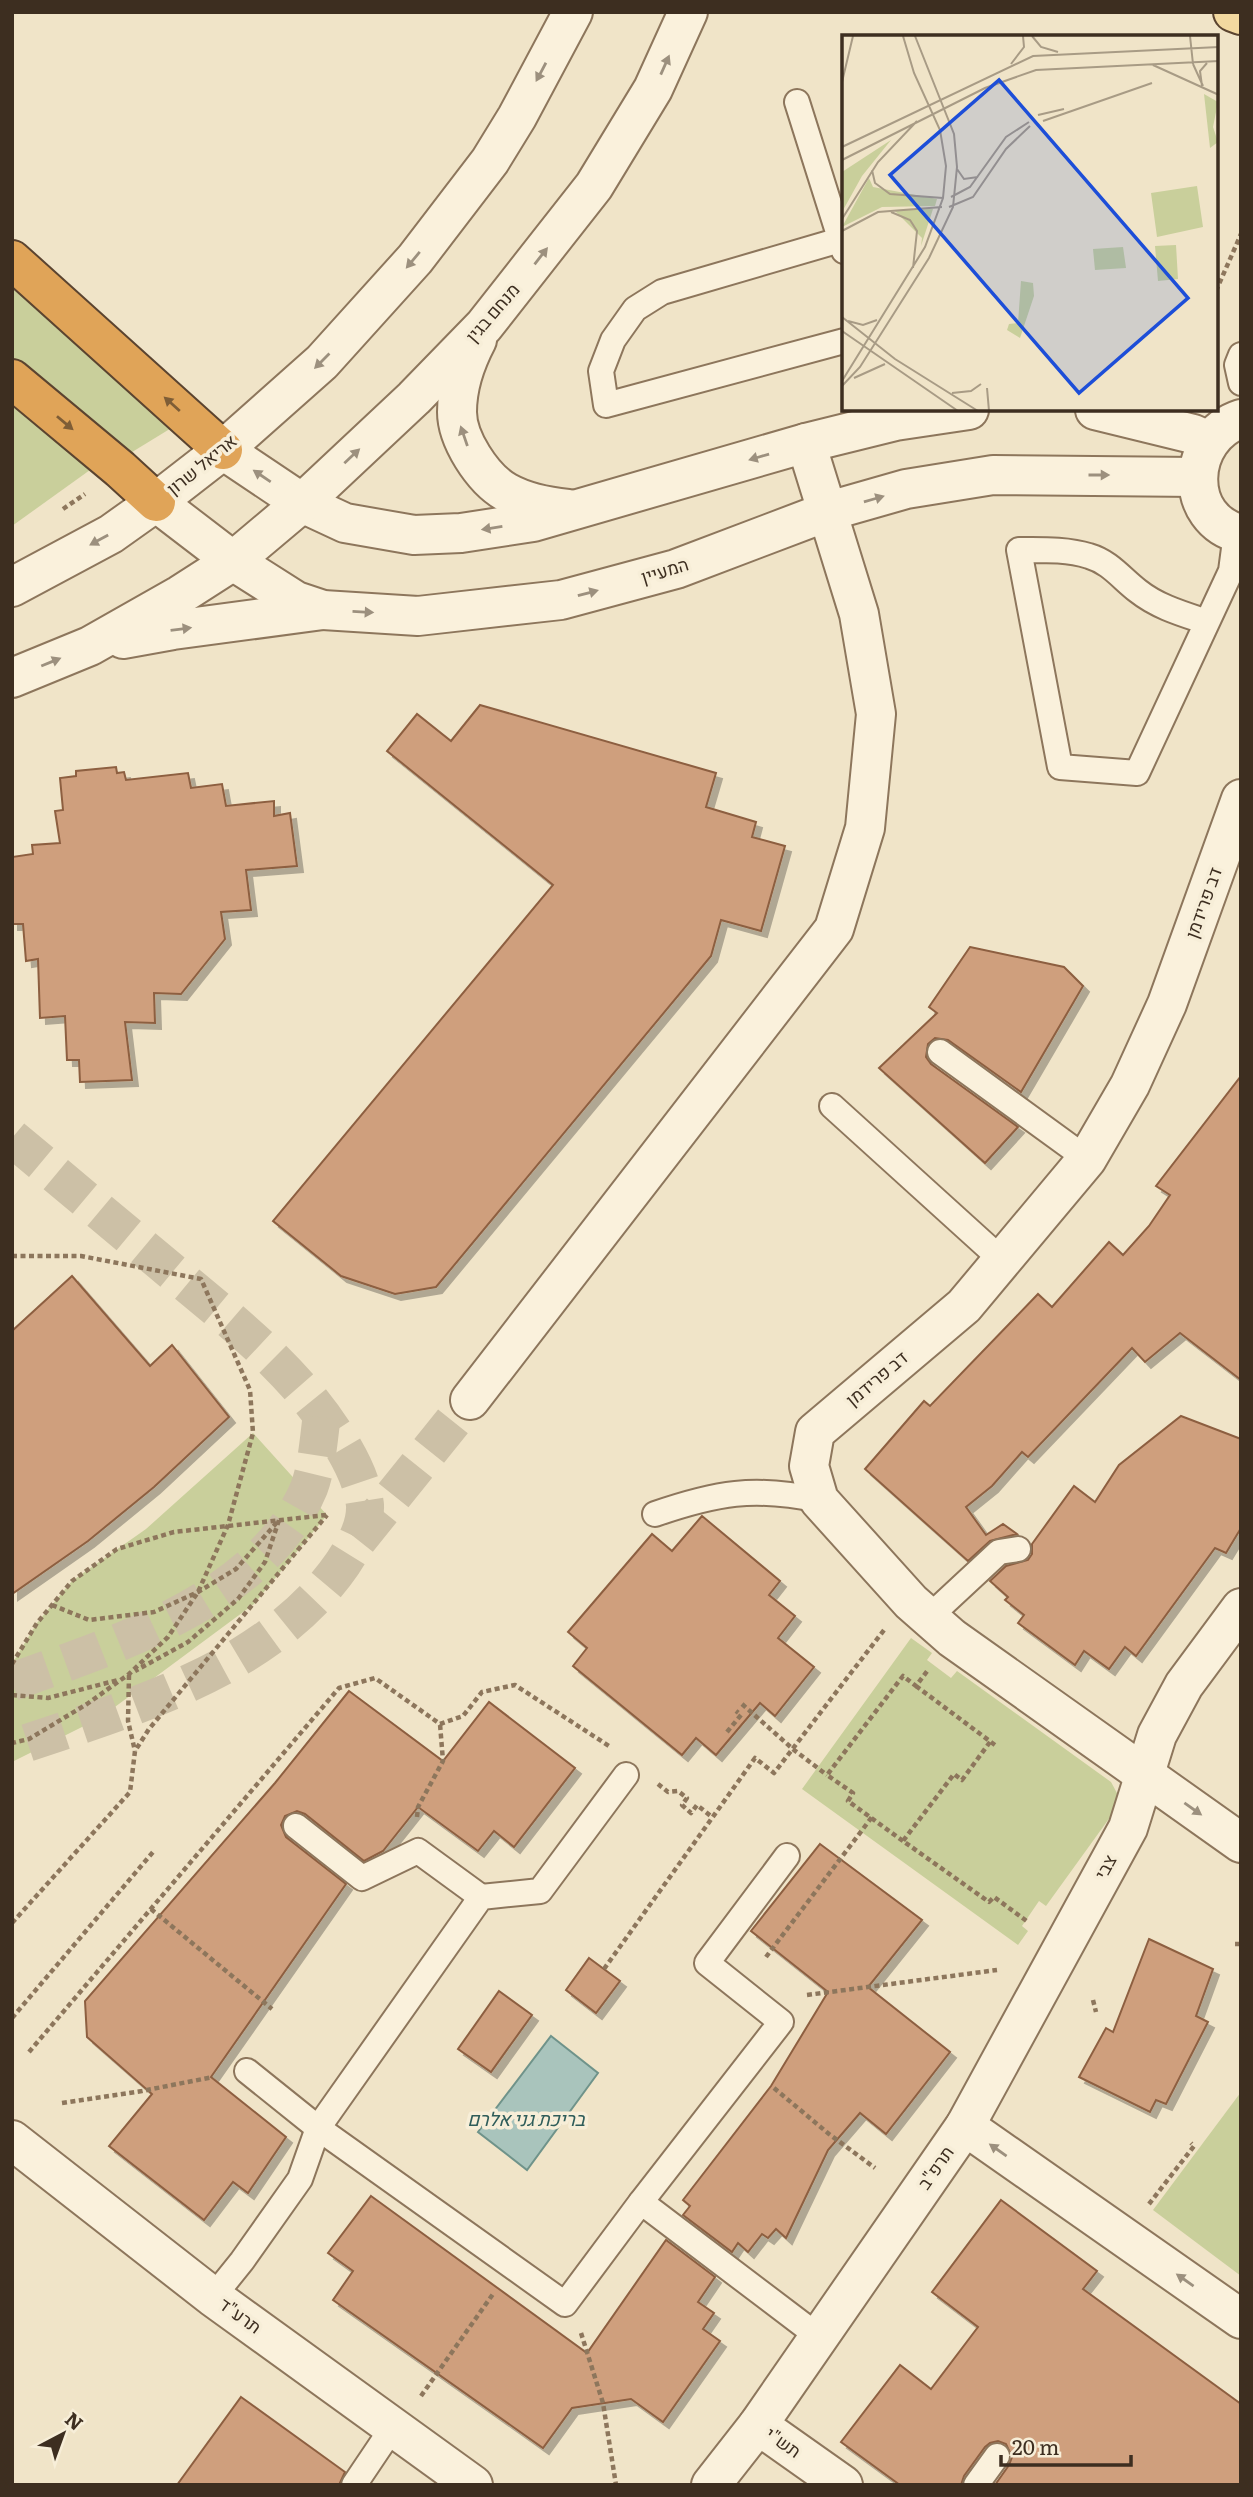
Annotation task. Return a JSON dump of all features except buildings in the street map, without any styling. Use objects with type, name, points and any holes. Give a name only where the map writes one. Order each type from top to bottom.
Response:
[{"type":"highway","points":[[12,260],[223,450]]},
{"type":"highway","points":[[12,379],[156,502]]},
{"type":"main road","points":[[1233,12],[1241,15]]},
{"type":"street","name":"אריאל שרון","points":[[12,587],[111,534],[156,502],[223,450],[322,362],[415,259],[490,161],[517,117],[573,12]]},
{"type":"street","name":"מנחם בגין","points":[[233,561],[302,503],[414,398],[484,326],[594,186],[653,89],[688,12]]},
{"type":"street","points":[[484,326],[461,382],[457,413],[464,443],[482,471],[506,492],[544,505],[574,509]]},
{"type":"street","points":[[223,450],[302,503],[345,523],[414,535],[461,533],[533,522],[894,415],[954,411]]},
{"type":"street","points":[[1099,411],[1193,434],[1209,441]]},
{"type":"street","points":[[1238,534],[1220,524],[1208,511],[1200,494],[1197,477],[1200,458],[1209,441],[1221,428],[1241,419]]},
{"type":"street","points":[[470,1400],[834,929],[865,828],[876,714],[859,614],[806,443]]},
{"type":"street","name":"המעיין","points":[[156,502],[233,561],[284,594],[323,610],[418,616],[561,600],[676,569],[829,511],[906,489],[993,475],[1197,477]]},
{"type":"street","points":[[12,678],[90,646],[180,595],[233,561]]},
{"type":"street","points":[[90,646],[173,630],[323,610]]},
{"type":"street","name":"דב פרידמן","points":[[1241,800],[1167,1004],[1130,1085],[1087,1159],[964,1306],[815,1432],[809,1466],[819,1500],[930,1619],[1241,1843]]},
{"type":"street","name":"צבי","points":[[965,2126],[1128,1828],[1157,1735],[1184,1685],[1241,1608]]},
{"type":"street","points":[[965,2126],[1241,2319]]},
{"type":"street","name":"תרפ\"ב","points":[[711,2485],[758,2425],[965,2126]]},
{"type":"street","name":"תרע\"ד","points":[[12,2140],[213,2297],[473,2485]]},
{"type":"street","name":"תש\"י","points":[[758,2425],[843,2485]]},
{"type":"lane","points":[[797,102],[842,246],[662,292],[635,309],[613,340],[601,371],[606,405],[842,342]]},
{"type":"lane","points":[[1241,355],[1237,365],[1241,383]]},
{"type":"lane","points":[[1207,622],[1167,608],[1138,591],[1112,568],[1092,556],[1069,551],[1019,550],[1060,767],[1137,773],[1207,622],[1236,571],[1238,534]]},
{"type":"lane","points":[[940,1052],[1087,1159]]},
{"type":"lane","points":[[832,1106],[1003,1262]]},
{"type":"lane","points":[[655,1514],[700,1499],[732,1493],[782,1492],[819,1500]]},
{"type":"lane","points":[[930,1619],[999,1552],[1018,1549]]},
{"type":"lane","points":[[296,1826],[362,1878],[418,1851],[481,1897],[540,1891],[626,1774]]},
{"type":"lane","points":[[247,2071],[318,2127],[565,2304],[781,2022],[707,1963],[787,1856]]},
{"type":"lane","points":[[213,2297],[300,2179],[318,2127],[481,1897]]},
{"type":"lane","points":[[641,2202],[819,2337]]},
{"type":"lane","points":[[354,2485],[393,2427]]},
{"type":"lane","points":[[976,2485],[997,2456]]},
{"type":"path","points":[[1218,287],[1239,245],[1241,234]]},
{"type":"path","points":[[53,515],[120,469]]},
{"type":"path","points":[[12,1256],[81,1256],[201,1279],[250,1390],[253,1433],[228,1525],[198,1592],[168,1637],[130,1674],[88,1704],[29,1739],[12,1743]]},
{"type":"path","points":[[12,1664],[37,1623],[72,1581],[117,1549],[174,1532],[327,1515],[149,1729],[135,1751]]},
{"type":"path","points":[[51,1605],[89,1620],[153,1612],[198,1592],[236,1569],[279,1520]]},
{"type":"path","points":[[12,1695],[48,1698],[114,1682],[188,1642],[239,1599],[265,1562],[279,1520]]},
{"type":"path","points":[[604,1969],[755,1758],[774,1773],[881,1634],[930,1619],[916,1686]]},
{"type":"path","points":[[12,1923],[130,1792],[135,1751],[128,1721],[130,1674]]},
{"type":"path","points":[[827,1775],[903,1676],[992,1744],[962,1780],[954,1774],[903,1841]]},
{"type":"path","points":[[29,2052],[339,1688],[375,1678],[440,1724]]},
{"type":"path","points":[[440,1724],[463,1716],[482,1692],[515,1685],[614,1749]]},
{"type":"path","points":[[742,1704],[794,1750],[853,1793],[848,1801],[989,1902],[994,1897],[1062,1948]]},
{"type":"path","points":[[726,1732],[741,1715],[736,1711]]},
{"type":"path","points":[[417,1818],[418,1807],[443,1761],[440,1724]]},
{"type":"path","points":[[657,1783],[668,1792],[678,1791],[687,1798],[682,1805],[691,1813],[697,1805],[712,1817]]},
{"type":"path","points":[[766,1956],[872,1818]]},
{"type":"path","points":[[12,2018],[153,1852]]},
{"type":"path","points":[[151,1909],[272,2009]]},
{"type":"path","points":[[807,1995],[997,1970]]},
{"type":"path","points":[[1093,2000],[1096,2012]]},
{"type":"path","points":[[62,2103],[218,2076]]},
{"type":"path","points":[[771,2086],[875,2168]]},
{"type":"path","points":[[1149,2204],[1194,2146],[1191,2143]]},
{"type":"path","points":[[420,2398],[497,2287]]},
{"type":"path","points":[[579,2325],[603,2403],[616,2485]]},
{"type":"green space","points":[[12,282],[173,427],[124,457],[12,359]]},
{"type":"green space","points":[[12,398],[90,470],[12,526]]},
{"type":"green space","points":[[253,1433],[327,1515],[254,1604],[100,1718],[12,1762],[12,1664],[37,1623],[72,1581],[146,1529]]},
{"type":"green space","points":[[911,1638],[932,1653],[927,1660],[951,1678],[957,1671],[1111,1782],[1118,1795],[1116,1809],[1046,1906],[1039,1901],[1022,1926],[1028,1931],[1018,1945],[802,1789]]},
{"type":"green space","points":[[1241,2092],[1241,2276],[1153,2210]]},
{"type":"water","name":"בריכת גני אלרם","points":[[551,2036],[598,2073],[527,2170],[478,2132]]},
{"type":"tunnel","points":[[12,1138],[233,1322],[280,1366],[322,1415],[340,1442],[356,1472],[365,1505],[361,1529],[343,1563],[312,1600],[277,1632],[194,1681],[103,1717],[12,1748]]},
{"type":"tunnel","points":[[358,1540],[470,1400]]},
{"type":"tunnel","points":[[12,1682],[96,1651],[182,1613],[222,1589],[258,1560],[287,1527],[309,1488],[316,1461],[322,1414]]}]
